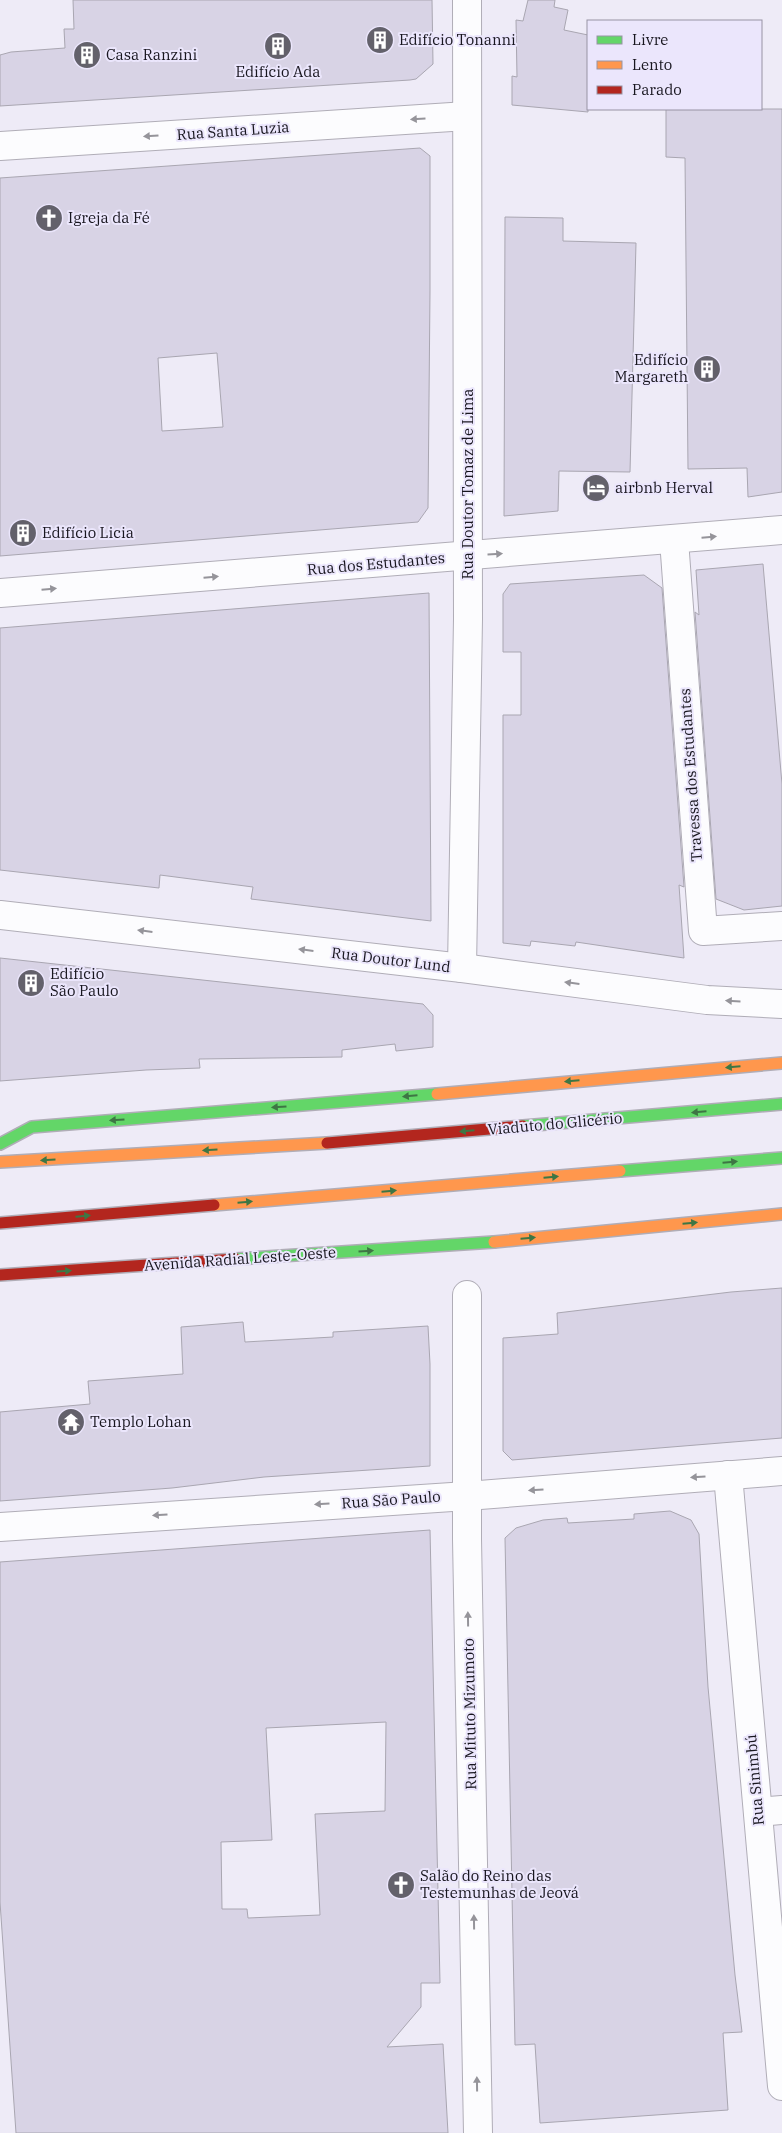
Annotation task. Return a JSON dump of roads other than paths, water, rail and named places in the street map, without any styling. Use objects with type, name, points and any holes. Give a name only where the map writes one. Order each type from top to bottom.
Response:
[{"type":"highway","points":[[0,1144],[32,1127],[328,1104],[782,1063]]},
{"type":"highway","name":"Viaduto do Glicério","points":[[0,1162],[329,1143],[782,1104]]},
{"type":"highway","points":[[0,1223],[782,1158]]},
{"type":"highway","name":"Avenida Radial Leste-Oeste","points":[[0,1275],[480,1243],[782,1214]]},
{"type":"street","name":"Rua Doutor Tomaz de Lima","points":[[462,968],[468,556],[466,0]]},
{"type":"street","name":"Rua Santa Luzia","points":[[0,146],[467,116]]},
{"type":"street","name":"Rua dos Estudantes","points":[[0,593],[782,530]]},
{"type":"street","name":"Travessa dos Estudantes","points":[[674,540],[703,931],[782,926]]},
{"type":"street","name":"Rua Doutor Lund","points":[[0,914],[462,968],[707,1000],[782,1004]]},
{"type":"street","name":"Rua Mituto Mizumoto","points":[[467,1294],[467,1496],[478,2133]]},
{"type":"street","name":"Rua São Paulo","points":[[0,1527],[467,1496],[782,1471]]},
{"type":"street","name":"Rua Sinimbú","points":[[728,1475],[770,1811],[782,2086]]},
{"type":"place","name":"Edifício Tonanni","points":[[380,40]]},
{"type":"place","name":"Edifício Ada","points":[[278,46]]},
{"type":"place","name":"Casa Ranzini","points":[[87,55]]},
{"type":"place","name":"Igreja da Fé","points":[[49,218]]},
{"type":"place","name":"Edifício Margareth","points":[[707,369]]},
{"type":"place","name":"airbnb Herval","points":[[596,488]]},
{"type":"place","name":"Edifício Licia","points":[[23,533]]},
{"type":"place","name":"Edifício São Paulo","points":[[31,983]]},
{"type":"place","name":"Templo Lohan","points":[[71,1422]]},
{"type":"place","name":"Salão do Reino das Testemunhas de Jeová","points":[[401,1885]]}]
